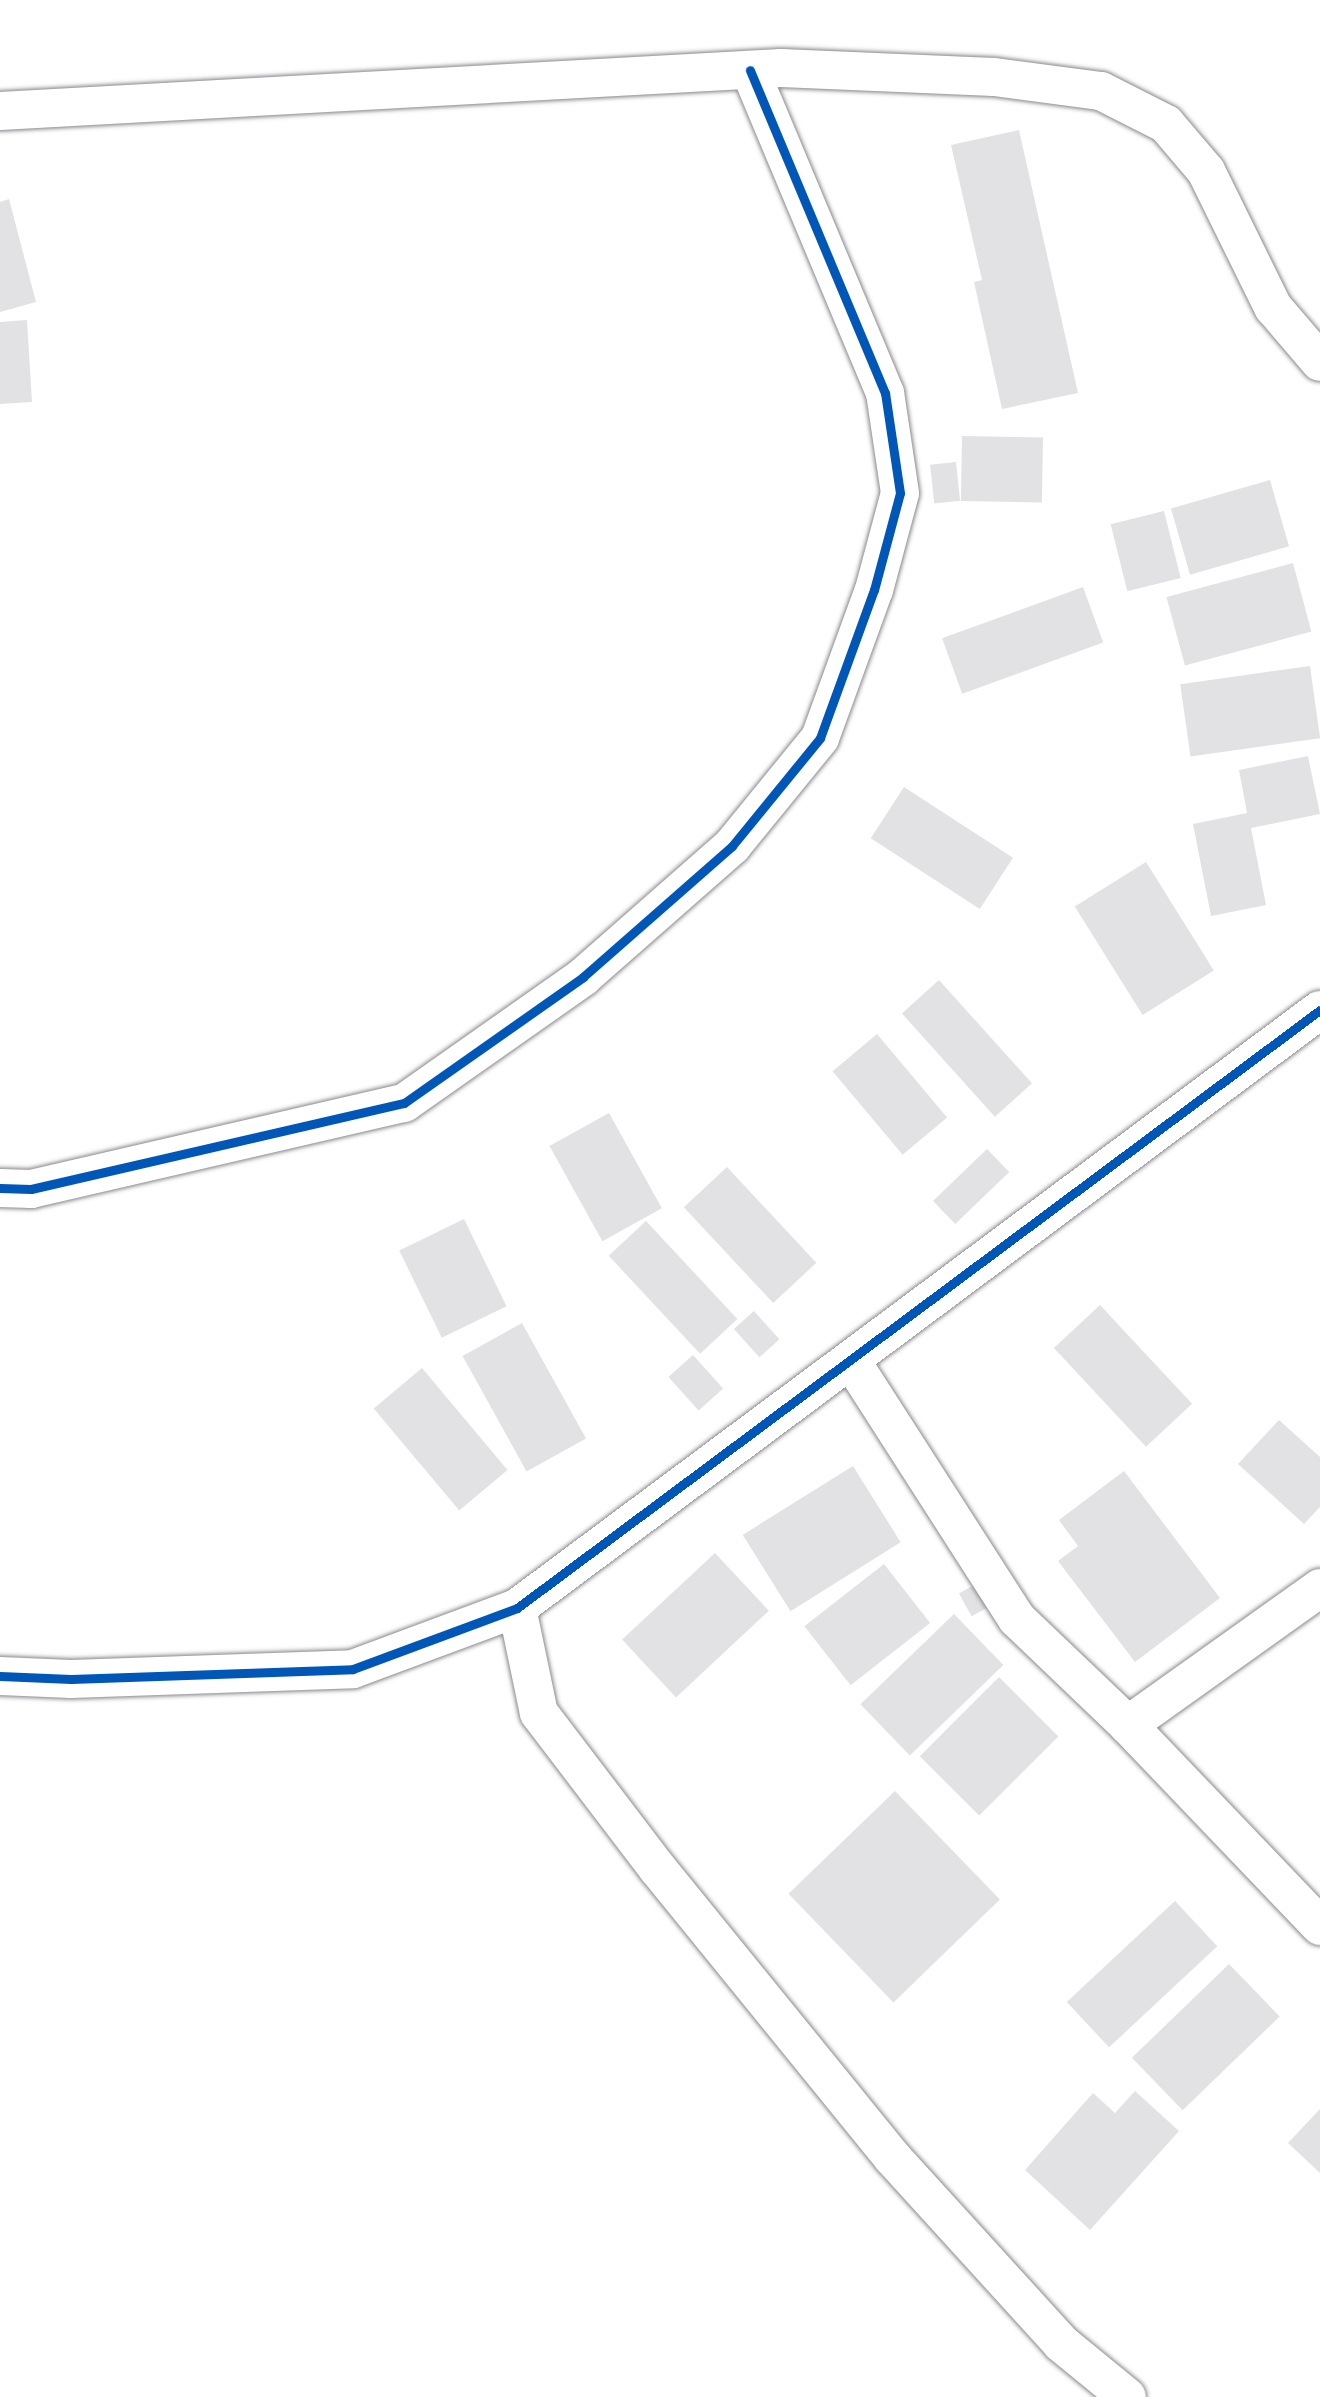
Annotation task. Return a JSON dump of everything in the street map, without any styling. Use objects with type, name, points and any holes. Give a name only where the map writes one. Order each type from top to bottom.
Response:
[{"type":"street","points":[[0,111],[750,70],[994,78],[1101,91],[1166,124],[1206,171],[1273,307],[1320,362]]},
{"type":"street","points":[[0,1188],[31,1188],[404,1103],[583,977],[732,846],[820,737],[874,590],[900,493],[885,393],[750,70]]},
{"type":"street","points":[[0,1676],[71,1679],[353,1669],[517,1608],[852,1362],[1320,1010]]},
{"type":"street","points":[[852,1362],[1017,1619],[1128,1725],[1320,1926]]},
{"type":"street","points":[[1128,1725],[1320,1588]]},
{"type":"street","points":[[517,1608],[538,1713],[649,1858],[892,2157],[1061,2343],[1127,2397]]},
{"type":"building","points":[[1019,130],[1078,393],[1002,409],[974,282],[982,280],[951,145]]},
{"type":"building","points":[[9,199],[36,302],[0,312],[0,202]]},
{"type":"building","points":[[27,320],[32,402],[0,404],[0,322]]},
{"type":"building","points":[[962,436],[1043,437],[1042,502],[961,501]]},
{"type":"building","points":[[956,462],[960,501],[934,504],[930,465]]},
{"type":"building","points":[[1270,480],[1289,546],[1190,575],[1171,508]]},
{"type":"building","points":[[1164,511],[1181,578],[1127,591],[1111,524]]},
{"type":"building","points":[[1293,563],[1311,632],[1185,665],[1166,597]]},
{"type":"building","points":[[1083,587],[1103,642],[962,694],[942,638]]},
{"type":"building","points":[[1310,666],[1320,738],[1190,757],[1180,684]]},
{"type":"building","points":[[1308,756],[1320,814],[1251,828],[1266,905],[1211,916],[1193,824],[1247,813],[1239,770]]},
{"type":"building","points":[[904,787],[1013,858],[980,909],[871,838]]},
{"type":"building","points":[[1146,862],[1214,971],[1143,1015],[1075,907]]},
{"type":"building","points":[[939,980],[1032,1083],[995,1117],[902,1013]]},
{"type":"building","points":[[877,1034],[947,1117],[903,1155],[833,1071]]},
{"type":"building","points":[[609,1113],[662,1208],[602,1241],[550,1146]]},
{"type":"building","points":[[987,1149],[1009,1172],[955,1224],[933,1201]]},
{"type":"building","points":[[727,1167],[816,1263],[773,1303],[684,1207]]},
{"type":"building","points":[[464,1219],[507,1306],[442,1338],[399,1251]]},
{"type":"building","points":[[646,1221],[737,1319],[700,1354],[609,1256]]},
{"type":"building","points":[[1100,1305],[1192,1404],[1146,1447],[1054,1348]]},
{"type":"building","points":[[754,1311],[779,1339],[759,1357],[734,1329]]},
{"type":"building","points":[[522,1323],[586,1438],[527,1471],[463,1356]]},
{"type":"building","points":[[693,1355],[723,1388],[699,1411],[668,1377]]},
{"type":"building","points":[[422,1368],[507,1470],[459,1510],[374,1408]]},
{"type":"building","points":[[1279,1420],[1320,1457],[1320,1507],[1304,1524],[1238,1464]]},
{"type":"building","points":[[853,1466],[901,1542],[790,1611],[743,1535]]},
{"type":"building","points":[[1124,1471],[1220,1598],[1135,1662],[1058,1561],[1078,1546],[1059,1520]]},
{"type":"building","points":[[715,1553],[769,1611],[676,1697],[622,1640]]},
{"type":"building","points":[[884,1564],[930,1623],[851,1685],[804,1626]]},
{"type":"building","points":[[987,1578],[1000,1601],[972,1616],[959,1594]]},
{"type":"building","points":[[954,1614],[1003,1665],[910,1755],[860,1704]]},
{"type":"building","points":[[999,1677],[1058,1736],[979,1816],[920,1756]]},
{"type":"building","points":[[895,1791],[1000,1900],[893,2002],[789,1894]]},
{"type":"building","points":[[1175,1901],[1217,1946],[1109,2047],[1067,2002]]},
{"type":"building","points":[[1229,1964],[1280,2017],[1183,2110],[1132,2058]]},
{"type":"building","points":[[1135,2091],[1179,2131],[1090,2230],[1025,2170],[1093,2093],[1115,2113]]},
{"type":"building","points":[[1320,2109],[1320,2173],[1288,2143]]},
{"type":"cycle path","points":[[0,1188],[31,1189],[404,1103],[583,977],[732,846],[820,738],[874,590],[900,493],[885,393],[750,70]]},
{"type":"cycle path","points":[[0,1676],[71,1679],[353,1669],[517,1608],[1320,1010]]}]
